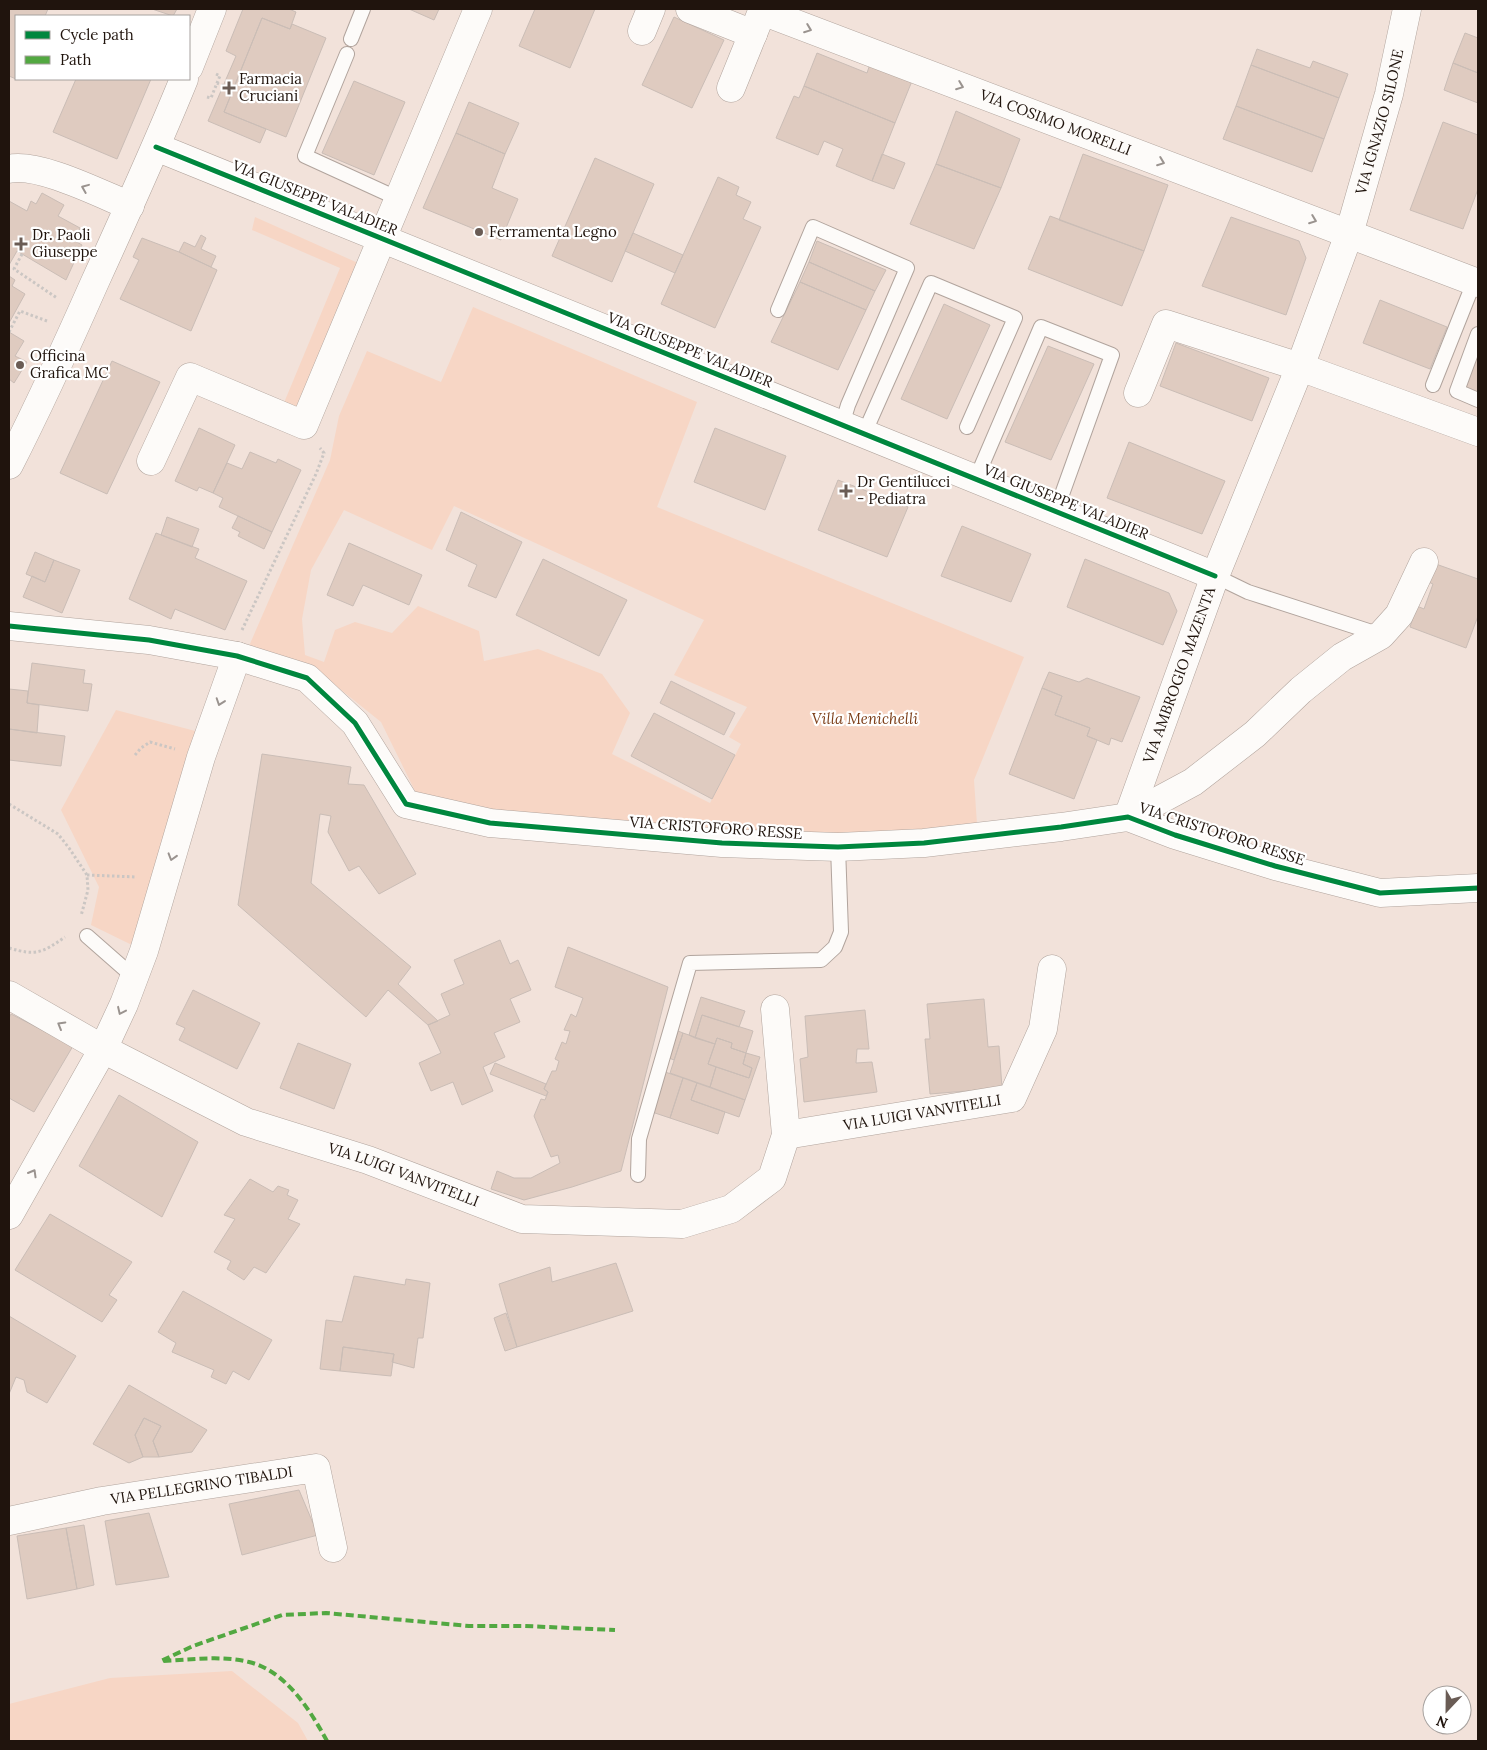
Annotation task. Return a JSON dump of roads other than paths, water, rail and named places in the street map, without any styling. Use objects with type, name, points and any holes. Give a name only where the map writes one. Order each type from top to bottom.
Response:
[{"type":"street","points":[[190,64],[212,9]]},
{"type":"street","points":[[151,461],[190,377],[304,425],[478,9]]},
{"type":"street","name":"VIA COSIMO MORELLI","points":[[690,9],[759,18],[1350,234]]},
{"type":"street","name":"VIA IGNAZIO SILONE","points":[[1350,234],[1389,94],[1407,9]]},
{"type":"street","points":[[731,88],[759,18]]},
{"type":"street","points":[[9,465],[44,394],[156,147],[193,87]]},
{"type":"street","name":"VIA GIUSEPPE VALADIER","points":[[156,147],[1215,576]]},
{"type":"street","points":[[9,169],[38,170],[130,206]]},
{"type":"street","points":[[1350,234],[1476,283]]},
{"type":"street","name":"VIA AMBROGIO MAZENTA","points":[[1128,817],[1215,576],[1300,367],[1350,234]]},
{"type":"street","points":[[1138,393],[1166,324],[1300,367],[1478,432]]},
{"type":"street","points":[[1128,817],[1194,782],[1255,734],[1301,690],[1342,657],[1381,635],[1399,614],[1424,562]]},
{"type":"street","name":"VIA CRISTOFORO RESSE","points":[[9,626],[149,640],[233,656],[306,678],[355,723],[406,804],[490,822],[722,843],[838,847],[924,843],[1128,817],[1175,835],[1275,866],[1380,893],[1478,888]]},
{"type":"street","points":[[9,1215],[103,1049],[136,975],[233,656]]},
{"type":"street","name":"VIA LUIGI VANVITELLI","points":[[786,1136],[1012,1098],[1043,1029],[1052,969]]},
{"type":"street","name":"VIA LUIGI VANVITELLI","points":[[9,995],[103,1049],[246,1122],[368,1160],[522,1219],[682,1224],[731,1209],[772,1178],[786,1136],[775,1009]]},
{"type":"street","name":"VIA PELLEGRINO TIBALDI","points":[[9,1521],[102,1501],[316,1468],[333,1548]]},
{"type":"lane","points":[[351,39],[363,9]]},
{"type":"lane","points":[[347,54],[305,156],[399,199]]},
{"type":"lane","points":[[778,310],[813,227],[907,268],[848,405],[853,429]]},
{"type":"lane","points":[[853,429],[931,283],[1015,318],[967,427]]},
{"type":"lane","points":[[1433,385],[1476,283]]},
{"type":"lane","points":[[976,479],[1041,327],[1112,355],[1056,511]]},
{"type":"lane","points":[[1478,334],[1457,391],[1478,400]]},
{"type":"lane","points":[[1215,576],[1248,592],[1381,635]]},
{"type":"lane","points":[[638,1175],[639,1139],[690,963],[821,960],[835,947],[841,932],[838,847]]},
{"type":"lane","points":[[87,936],[128,972],[136,975]]},
{"type":"place","name":"Farmacia Cruciani","points":[[229,88]]},
{"type":"place","name":"Ferramenta Legno","points":[[479,232]]},
{"type":"place","name":"Dr. Paoli Giuseppe","points":[[21,244]]},
{"type":"place","name":"Officina Grafica MC","points":[[20,365]]},
{"type":"place","name":"Dr Gentilucci - Pediatra","points":[[846,491]]},
{"type":"park label","name":"Villa Menichelli","points":[[865,719]]}]
